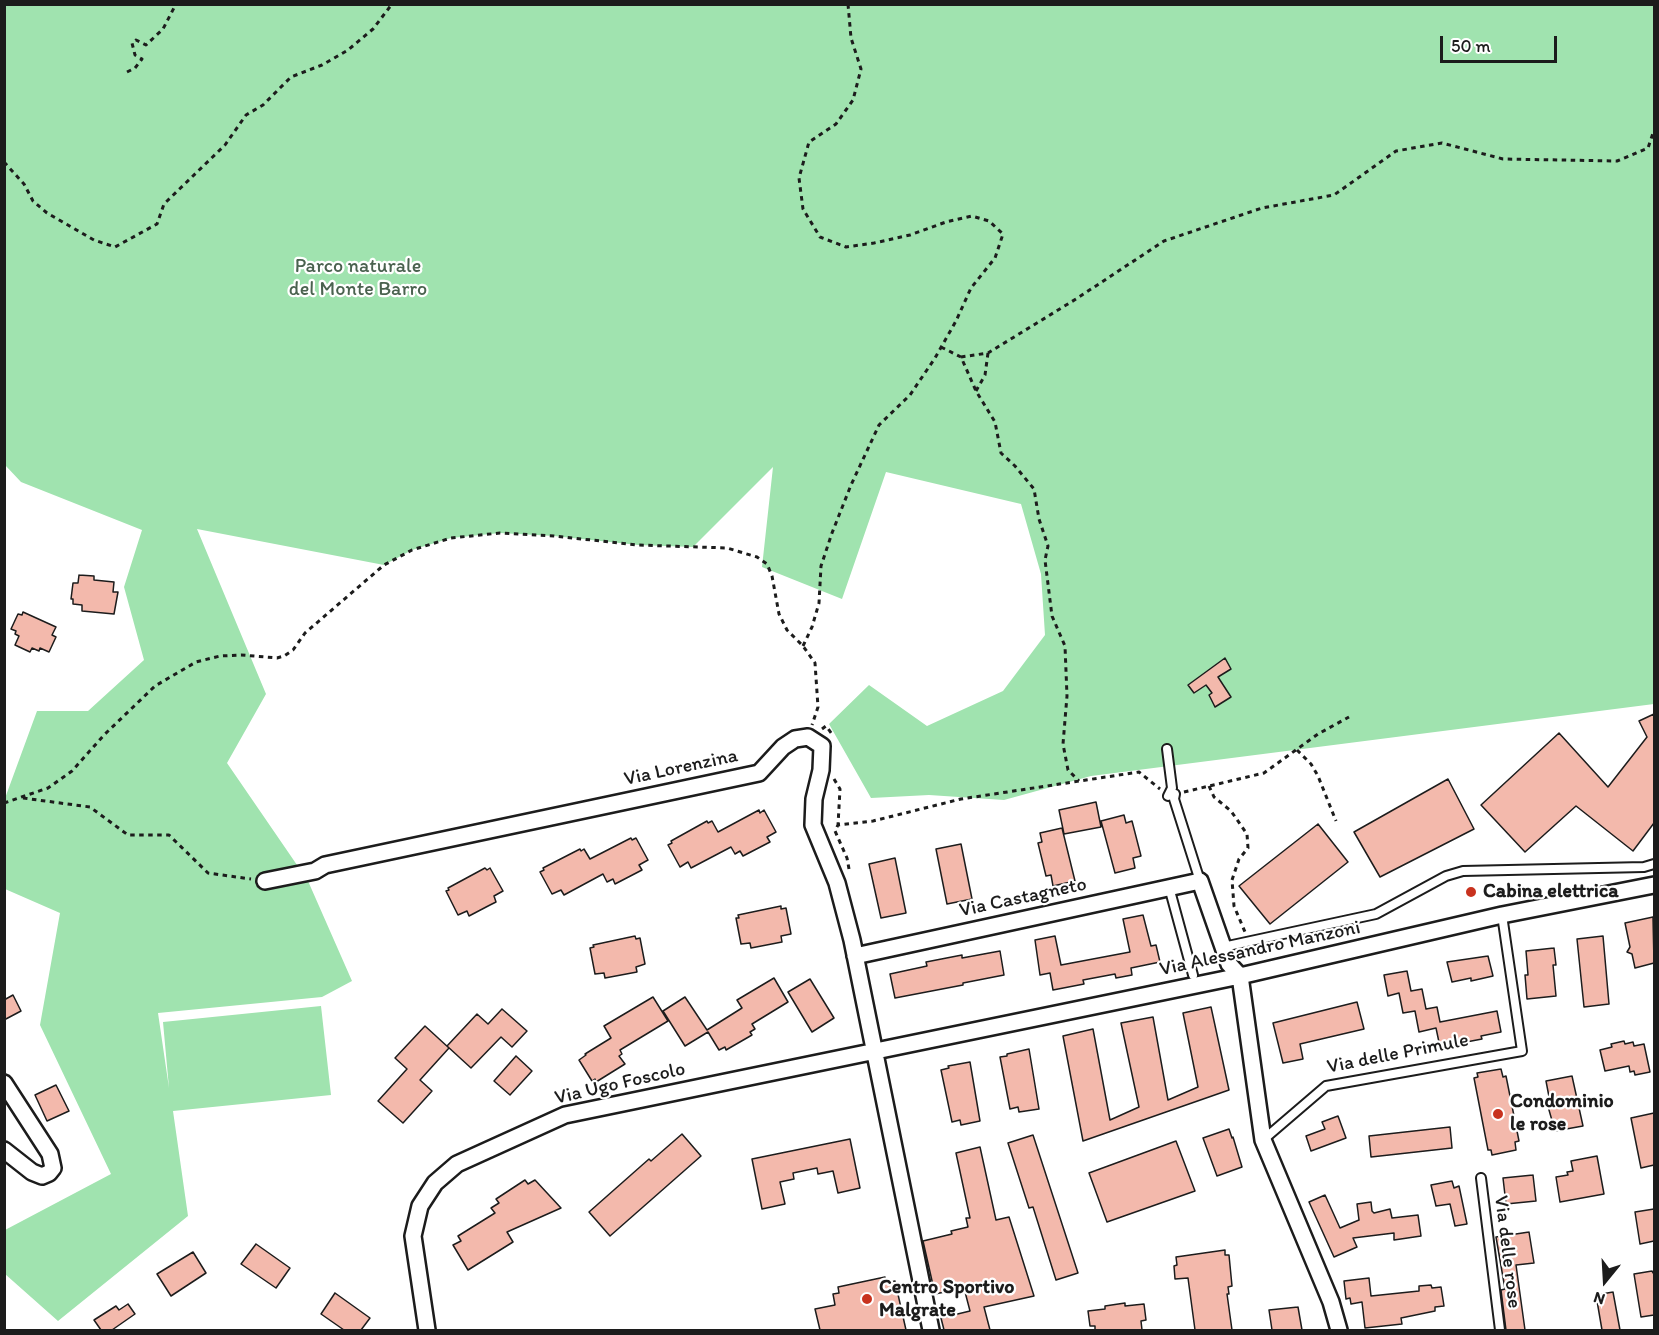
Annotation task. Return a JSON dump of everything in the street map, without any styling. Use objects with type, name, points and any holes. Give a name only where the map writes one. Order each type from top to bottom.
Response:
[{"type":"street","name":"Via Lorenzina","points":[[265,881],[315,871],[325,865],[759,773],[783,747],[795,739],[808,737]]},
{"type":"street","points":[[808,737],[822,746],[821,770],[814,799],[813,825],[837,883],[855,956],[931,1330]]},
{"type":"street","points":[[1200,881],[1229,964],[1240,976],[1263,1140],[1331,1302],[1339,1330]]},
{"type":"street","name":"Via Castagneto","points":[[855,956],[1200,881]]},
{"type":"street","name":"Via Alessandro Manzoni","points":[[873,1051],[1240,976],[1502,915],[1654,885]]},
{"type":"street","name":"Via Ugo Foscolo","points":[[427,1330],[412,1236],[420,1206],[435,1183],[457,1164],[565,1115],[873,1051]]},
{"type":"street","points":[[4,1083],[50,1154],[53,1168],[42,1176],[32,1172],[4,1150]]},
{"type":"lane","points":[[1167,749],[1172,795],[1200,881]]},
{"type":"lane","points":[[1223,947],[1376,914],[1446,876],[1463,871],[1644,867],[1654,864]]},
{"type":"lane","points":[[1169,887],[1193,975]]},
{"type":"lane","name":"Via delle Primule","points":[[1263,1140],[1326,1086],[1522,1051],[1502,915]]},
{"type":"lane","name":"Via delle rose","points":[[1481,1178],[1500,1330]]},
{"type":"path","points":[[127,72],[135,68],[142,59],[135,56],[132,43],[136,40],[146,45],[163,30],[176,4]]},
{"type":"path","points":[[4,162],[24,184],[33,201],[47,213],[94,240],[115,247],[157,224],[164,204],[225,145],[246,116],[263,105],[291,77],[322,65],[348,50],[373,29],[392,4]]},
{"type":"path","points":[[803,646],[813,627],[819,603],[821,566],[850,485],[879,425],[910,395],[956,321],[971,288],[995,258],[1003,234],[989,221],[972,216],[946,222],[910,235],[846,247],[820,237],[803,209],[799,178],[809,142],[836,124],[853,100],[861,69],[851,38],[848,4]]},
{"type":"path","points":[[941,347],[961,357],[988,353],[1164,241],[1262,208],[1334,195],[1396,151],[1442,143],[1503,159],[1617,161],[1648,148],[1654,130]]},
{"type":"path","points":[[976,391],[985,375],[988,353]]},
{"type":"path","points":[[961,357],[976,391],[995,422],[1001,453],[1034,489],[1039,519],[1048,546],[1045,560],[1052,616],[1065,646],[1067,696],[1063,744],[1068,770],[1079,781]]},
{"type":"path","points":[[4,803],[48,788],[72,771],[104,735],[155,686],[196,662],[220,656],[277,658],[284,656],[293,650],[312,627],[384,565],[412,550],[451,538],[500,533],[638,545],[727,548],[757,557],[767,564],[772,576],[779,614],[787,630],[803,646],[815,663],[818,707],[808,737]]},
{"type":"path","points":[[850,877],[846,858],[835,831],[838,825],[873,821],[962,800],[1139,772],[1172,795],[1264,773],[1318,735],[1349,717]]},
{"type":"path","points":[[1296,750],[1311,764],[1318,776],[1336,821]]},
{"type":"path","points":[[1209,786],[1214,797],[1231,811],[1247,834],[1248,848],[1239,859],[1232,880],[1234,906],[1250,941]]},
{"type":"path","points":[[20,798],[90,807],[128,835],[169,835],[208,873],[265,881]]},
{"type":"green space","name":"Parco naturale del Monte Barro","points":[[5,5],[1654,5],[1654,704],[1091,776],[1004,800],[929,795],[871,798],[829,724],[869,685],[927,726],[1003,691],[1045,635],[1041,574],[1021,504],[886,472],[842,599],[762,567],[773,467],[693,547],[638,545],[500,533],[451,538],[412,550],[384,565],[197,529],[266,694],[227,763],[308,881],[352,981],[322,997],[158,1013],[169,1088],[163,1022],[321,1006],[331,1095],[173,1111],[188,1216],[58,1321],[5,1274],[5,1230],[111,1174],[40,1025],[60,913],[5,889],[4,801],[37,711],[88,711],[144,660],[124,587],[142,530],[21,482],[5,465]]},
{"type":"building","points":[[79,575],[94,576],[94,580],[114,582],[113,592],[118,592],[114,614],[82,611],[82,605],[73,604],[73,599],[71,599],[73,583],[78,583]]},
{"type":"building","points":[[23,612],[56,627],[52,635],[56,637],[49,652],[40,648],[39,651],[32,648],[30,652],[15,645],[19,636],[11,629],[18,614],[22,615]]},
{"type":"building","points":[[1225,658],[1231,669],[1218,677],[1231,697],[1215,707],[1209,695],[1212,693],[1206,685],[1194,693],[1188,685]]},
{"type":"building","points":[[1654,714],[1654,823],[1633,851],[1576,806],[1525,852],[1481,805],[1559,733],[1608,787],[1647,737],[1639,721]]},
{"type":"building","points":[[1448,779],[1474,829],[1380,877],[1354,832]]},
{"type":"building","points":[[1096,802],[1101,827],[1064,834],[1059,810]]},
{"type":"building","points":[[759,810],[760,813],[764,810],[776,832],[767,837],[770,842],[743,856],[740,851],[735,854],[731,847],[691,868],[688,862],[680,867],[668,845],[672,843],[671,841],[707,821],[708,823],[712,821],[718,832]]},
{"type":"building","points":[[1124,815],[1126,823],[1132,821],[1141,856],[1133,858],[1135,868],[1115,873],[1101,821]]},
{"type":"building","points":[[1318,824],[1348,862],[1270,924],[1239,886]]},
{"type":"building","points":[[1062,828],[1075,881],[1053,886],[1051,875],[1046,876],[1038,843],[1042,842],[1040,833]]},
{"type":"building","points":[[631,838],[632,840],[636,838],[648,860],[639,865],[642,870],[615,884],[613,879],[607,882],[603,874],[564,895],[561,890],[552,894],[540,872],[544,870],[543,868],[580,849],[581,851],[584,849],[590,859]]},
{"type":"building","points":[[961,844],[972,899],[947,904],[936,849]]},
{"type":"building","points":[[895,858],[906,913],[881,918],[869,864]]},
{"type":"building","points":[[485,868],[487,870],[490,868],[503,891],[494,896],[496,902],[469,916],[467,911],[458,915],[446,891]]},
{"type":"building","points":[[781,906],[781,909],[786,908],[791,934],[781,936],[782,942],[751,948],[750,943],[741,944],[736,918],[739,918],[738,915]]},
{"type":"building","points":[[1143,915],[1151,946],[1156,945],[1160,962],[1131,968],[1132,975],[1116,978],[1115,974],[1083,980],[1084,984],[1053,990],[1050,973],[1040,975],[1035,940],[1055,936],[1061,965],[1130,952],[1123,919]]},
{"type":"building","points":[[1653,917],[1654,963],[1635,968],[1632,954],[1627,952],[1630,947],[1625,923]]},
{"type":"building","points":[[635,936],[636,939],[640,938],[645,964],[636,967],[637,972],[605,978],[604,973],[595,974],[590,948],[594,947],[593,945]]},
{"type":"building","points":[[1603,936],[1609,1004],[1584,1007],[1577,939]]},
{"type":"building","points":[[1554,948],[1556,996],[1527,999],[1526,951]]},
{"type":"building","points":[[1000,951],[1004,975],[895,998],[890,974],[927,966],[926,962]]},
{"type":"building","points":[[1488,956],[1493,976],[1452,982],[1447,962]]},
{"type":"building","points":[[1407,971],[1411,991],[1422,989],[1426,1009],[1437,1007],[1440,1022],[1497,1011],[1501,1032],[1481,1036],[1482,1039],[1440,1047],[1436,1028],[1419,1032],[1415,1011],[1403,1013],[1399,993],[1388,996],[1384,975]]},
{"type":"building","points":[[774,978],[788,1002],[752,1024],[755,1029],[750,1032],[752,1035],[726,1050],[725,1047],[719,1050],[708,1032],[685,1046],[663,1011],[685,997],[707,1030],[742,1008],[737,1000]]},
{"type":"building","points":[[810,979],[834,1018],[812,1032],[788,992]]},
{"type":"building","points":[[13,995],[21,1011],[4,1020],[4,1000]]},
{"type":"building","points":[[653,997],[668,1021],[620,1050],[622,1054],[619,1056],[625,1064],[596,1082],[595,1079],[592,1081],[579,1060],[611,1038],[604,1026]]},
{"type":"building","points":[[1357,1002],[1364,1029],[1300,1044],[1303,1059],[1283,1063],[1273,1023]]},
{"type":"building","points":[[1211,1007],[1229,1090],[1083,1141],[1063,1036],[1093,1029],[1110,1120],[1139,1107],[1121,1023],[1153,1017],[1168,1100],[1198,1087],[1183,1013]]},
{"type":"building","points":[[502,1009],[527,1031],[512,1047],[501,1037],[471,1068],[447,1046],[477,1014],[488,1024]]},
{"type":"building","points":[[425,1026],[449,1048],[420,1080],[432,1091],[403,1123],[378,1101],[407,1069],[395,1058]]},
{"type":"building","points":[[1624,1041],[1625,1044],[1633,1042],[1634,1046],[1644,1044],[1650,1072],[1635,1075],[1634,1071],[1630,1072],[1629,1066],[1605,1071],[1600,1050]]},
{"type":"building","points":[[1029,1049],[1039,1109],[1019,1112],[1018,1107],[1010,1109],[1000,1057]]},
{"type":"building","points":[[516,1056],[532,1071],[510,1095],[494,1081]]},
{"type":"building","points":[[970,1062],[980,1121],[961,1125],[960,1120],[952,1122],[941,1070],[949,1068],[948,1066]]},
{"type":"building","name":"Condominio le rose","points":[[1501,1069],[1503,1077],[1506,1076],[1519,1141],[1515,1142],[1516,1150],[1492,1155],[1491,1150],[1488,1150],[1474,1078],[1478,1077],[1477,1073]]},
{"type":"building","points":[[1572,1076],[1583,1126],[1555,1131],[1547,1103],[1550,1102],[1546,1081]]},
{"type":"building","points":[[56,1085],[69,1111],[47,1121],[35,1095]]},
{"type":"building","points":[[1654,1113],[1654,1165],[1641,1168],[1631,1118]]},
{"type":"building","points":[[1338,1116],[1346,1138],[1311,1151],[1306,1136],[1325,1129],[1322,1122]]},
{"type":"building","points":[[1450,1127],[1452,1148],[1371,1157],[1369,1136]]},
{"type":"building","points":[[1229,1129],[1242,1167],[1217,1176],[1203,1138]]},
{"type":"building","points":[[682,1134],[701,1156],[610,1236],[589,1212],[649,1159],[651,1161]]},
{"type":"building","points":[[1033,1135],[1078,1273],[1056,1280],[1033,1207],[1029,1208],[1008,1143]]},
{"type":"building","points":[[850,1139],[860,1188],[838,1193],[833,1171],[818,1174],[817,1168],[793,1173],[794,1179],[780,1182],[785,1204],[762,1209],[752,1159]]},
{"type":"building","points":[[1176,1141],[1195,1191],[1107,1222],[1089,1173]]},
{"type":"building","points":[[980,1147],[996,1220],[1009,1217],[1034,1296],[984,1307],[990,1330],[944,1330],[941,1318],[970,1311],[964,1288],[935,1294],[923,1241],[952,1234],[951,1231],[968,1227],[966,1218],[970,1218],[956,1153]]},
{"type":"building","points":[[1597,1156],[1604,1194],[1560,1202],[1556,1177],[1568,1175],[1567,1172],[1573,1171],[1571,1161]]},
{"type":"building","points":[[1533,1175],[1536,1201],[1506,1204],[1503,1178]]},
{"type":"building","points":[[525,1180],[528,1184],[535,1180],[561,1208],[507,1232],[513,1242],[468,1270],[453,1245],[461,1241],[458,1236],[495,1213],[491,1208],[499,1203],[496,1199]]},
{"type":"building","points":[[1452,1181],[1454,1188],[1459,1186],[1467,1224],[1455,1226],[1450,1204],[1436,1206],[1431,1185]]},
{"type":"building","points":[[1325,1195],[1340,1228],[1359,1220],[1357,1204],[1371,1202],[1374,1213],[1390,1209],[1392,1218],[1418,1215],[1421,1236],[1394,1240],[1394,1233],[1353,1238],[1357,1247],[1334,1257],[1309,1202]]},
{"type":"building","points":[[1654,1209],[1654,1241],[1640,1244],[1635,1212]]},
{"type":"building","points":[[1529,1232],[1534,1263],[1516,1265],[1525,1330],[1506,1330],[1501,1290],[1505,1289],[1496,1237]]},
{"type":"building","points":[[256,1244],[290,1268],[276,1288],[241,1264]]},
{"type":"building","points":[[1225,1250],[1225,1255],[1229,1255],[1232,1286],[1228,1287],[1229,1294],[1227,1294],[1232,1330],[1195,1330],[1188,1278],[1175,1279],[1176,1257]]},
{"type":"building","points":[[193,1252],[206,1273],[171,1296],[157,1274]]},
{"type":"building","points":[[1652,1271],[1654,1273],[1654,1315],[1641,1317],[1634,1274]]},
{"type":"building","name":"Centro Sportivo Malgrate","points":[[885,1277],[886,1283],[895,1281],[906,1330],[820,1330],[815,1309],[835,1305],[833,1294],[839,1293],[838,1287]]},
{"type":"building","points":[[1369,1278],[1371,1296],[1419,1291],[1419,1286],[1441,1287],[1444,1306],[1435,1307],[1435,1311],[1401,1318],[1402,1324],[1365,1328],[1362,1302],[1351,1304],[1350,1298],[1346,1299],[1344,1281]]},
{"type":"building","points":[[1613,1292],[1620,1330],[1602,1330],[1596,1295]]},
{"type":"building","points":[[335,1293],[370,1318],[361,1330],[344,1330],[321,1314]]},
{"type":"building","points":[[1125,1303],[1125,1306],[1144,1304],[1146,1320],[1141,1321],[1142,1330],[1095,1330],[1095,1326],[1090,1326],[1088,1311]]},
{"type":"building","points":[[128,1304],[135,1314],[112,1330],[101,1330],[94,1320],[116,1306],[119,1310]]},
{"type":"building","points":[[1298,1307],[1302,1330],[1272,1330],[1269,1310]]},
{"type":"place","name":"Cabina elettrica","points":[[1471,892]]},
{"type":"place","name":"Condominio le rose","points":[[1498,1114]]},
{"type":"place","name":"Centro Sportivo Malgrate","points":[[867,1299]]}]
